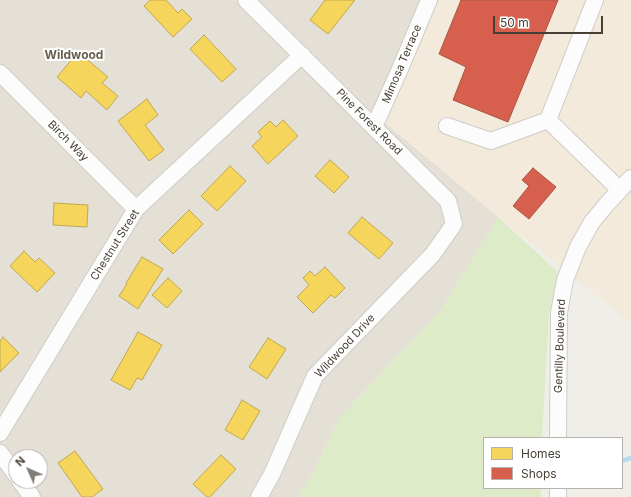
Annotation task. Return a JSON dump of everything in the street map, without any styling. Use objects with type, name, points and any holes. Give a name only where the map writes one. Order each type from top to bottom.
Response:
[{"type":"street","name":"Pine Forest Road","points":[[246,0],[448,201],[454,224],[433,254]]},
{"type":"street","name":"Mimosa Terrace","points":[[374,127],[429,0]]},
{"type":"street","points":[[447,126],[491,141],[548,120],[594,0]]},
{"type":"street","name":"Chestnut Street","points":[[0,432],[136,209],[302,55]]},
{"type":"street","name":"Birch Way","points":[[0,73],[136,209]]},
{"type":"street","points":[[548,120],[626,184]]},
{"type":"street","name":"Gentilly Boulevard","points":[[558,437],[559,313],[565,280],[584,235],[592,222],[626,184]]},
{"type":"street","name":"Wildwood Drive","points":[[259,497],[272,474],[315,376],[433,254]]},
{"type":"street","points":[[0,453],[8,464]]},
{"type":"shaded area","points":[[0,0],[439,0],[386,123],[498,217],[442,309],[339,418],[311,477],[297,497],[0,497]]},
{"type":"shaded area","points":[[439,0],[631,0],[631,323],[498,217],[385,123]]},
{"type":"green space","points":[[498,217],[558,272],[549,315],[542,437],[483,437],[483,489],[541,489],[541,497],[297,497],[311,477],[339,418],[442,309]]},
{"type":"building: Homes","points":[[150,0],[166,0],[178,13],[182,9],[192,19],[173,37],[144,6]]},
{"type":"building: Homes","points":[[325,0],[355,0],[328,34],[310,20]]},
{"type":"building: Homes","points":[[204,35],[236,69],[222,82],[190,49]]},
{"type":"building: Homes","points":[[78,52],[108,77],[102,83],[118,96],[107,110],[86,91],[81,98],[57,77]]},
{"type":"building: Homes","points":[[147,99],[158,115],[145,125],[164,150],[149,161],[118,121]]},
{"type":"building: Homes","points":[[283,120],[298,136],[268,164],[252,146],[262,137],[258,132],[270,121],[276,127]]},
{"type":"building: Homes","points":[[330,160],[349,177],[334,193],[315,176]]},
{"type":"building: Homes","points":[[230,166],[246,181],[217,211],[201,196]]},
{"type":"building: Homes","points":[[54,203],[88,205],[87,227],[53,225]]},
{"type":"building: Homes","points":[[189,210],[203,224],[173,254],[159,240]]},
{"type":"building: Homes","points":[[362,217],[393,243],[379,259],[348,233]]},
{"type":"building: Homes","points":[[24,251],[35,262],[39,258],[55,273],[37,292],[10,266]]},
{"type":"building: Homes","points":[[142,257],[163,269],[138,309],[119,296]]},
{"type":"building: Homes","points":[[325,267],[345,288],[335,298],[331,295],[313,313],[297,297],[309,285],[303,278],[310,271],[315,276]]},
{"type":"building: Homes","points":[[168,278],[182,291],[167,308],[152,295]]},
{"type":"building: Homes","points":[[138,332],[162,345],[142,380],[137,378],[130,390],[111,380]]},
{"type":"building: Homes","points":[[3,337],[19,353],[0,372],[0,341]]},
{"type":"building: Homes","points":[[268,338],[286,349],[267,379],[249,367]]},
{"type":"building: Homes","points":[[242,400],[260,411],[243,440],[225,430]]},
{"type":"building: Homes","points":[[75,451],[103,489],[92,497],[82,497],[58,463]]},
{"type":"building: Homes","points":[[221,455],[236,469],[210,497],[207,497],[193,484]]},
{"type":"building: Shops","points":[[461,0],[558,0],[508,122],[453,100],[466,67],[439,54]]},
{"type":"building: Shops","points":[[533,168],[556,187],[529,219],[513,206],[529,186],[522,180]]},
{"type":"waterway","points":[[623,461],[631,458]]},
{"type":"district","name":"Wildwood","points":[[74,55]]}]
